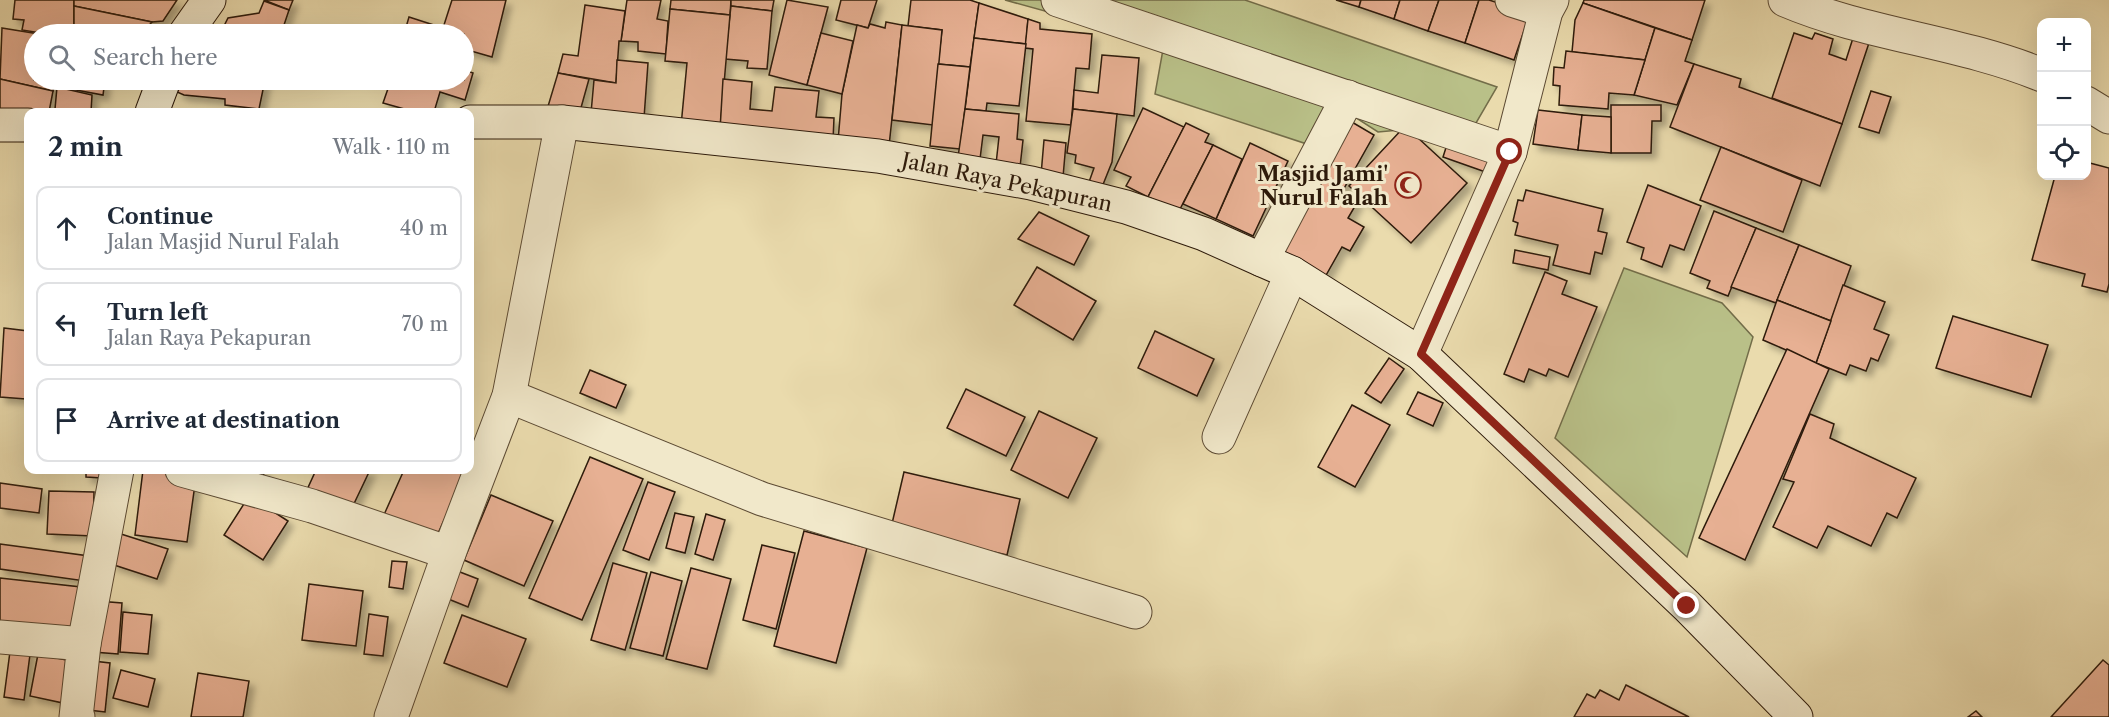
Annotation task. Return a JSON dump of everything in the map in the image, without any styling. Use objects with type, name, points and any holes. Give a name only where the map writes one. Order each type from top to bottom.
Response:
[{"type":"street","points":[[192,24],[209,0]]},
{"type":"street","points":[[1058,0],[1510,152]]},
{"type":"street","points":[[1421,354],[1510,152],[1549,6],[1512,0]]},
{"type":"street","points":[[1785,0],[1864,26],[2007,61],[2037,73]]},
{"type":"street","points":[[154,108],[161,90]]},
{"type":"street","points":[[1262,260],[1348,98]]},
{"type":"street","points":[[2091,106],[2109,117]]},
{"type":"street","name":"Jalan Raya Pekapuran","points":[[474,122],[562,122],[878,156],[1031,183],[1126,207],[1204,234],[1292,273],[1421,354],[1687,606],[1797,717]]},
{"type":"street","points":[[392,717],[449,553],[509,396],[562,122]]},
{"type":"street","points":[[0,125],[24,124]]},
{"type":"street","points":[[1219,437],[1292,273]]},
{"type":"street","points":[[509,396],[762,499],[1135,612]]},
{"type":"street","points":[[78,717],[76,717],[84,644],[116,474]]},
{"type":"street","points":[[196,474],[312,506],[449,553]]},
{"type":"street","points":[[0,637],[84,644]]},
{"type":"green space","points":[[1005,0],[1245,0],[1497,87],[1476,123],[1378,132],[1344,110],[1316,147],[1155,94],[1164,44]]},
{"type":"green space","points":[[1624,268],[1722,303],[1753,337],[1687,557],[1555,438]]},
{"type":"building","points":[[15,0],[74,0],[74,24],[24,24],[24,30],[22,30],[24,20],[13,19]]},
{"type":"building","points":[[74,0],[177,0],[163,21],[152,22],[74,6]]},
{"type":"building","points":[[264,0],[293,0],[289,10]]},
{"type":"building","points":[[452,0],[506,0],[492,57],[474,52],[474,24],[444,24]]},
{"type":"building","points":[[627,0],[661,0],[657,19],[668,21],[666,54],[638,51],[638,42],[621,41]]},
{"type":"building","points":[[671,0],[731,0],[730,15],[670,9]]},
{"type":"building","points":[[731,0],[774,0],[772,11],[731,6]]},
{"type":"building","points":[[787,0],[828,7],[807,85],[769,75]]},
{"type":"building","points":[[841,0],[877,0],[868,28],[836,20]]},
{"type":"building","points":[[911,0],[970,0],[979,3],[970,67],[938,64],[942,30],[908,26]]},
{"type":"building","points":[[1336,0],[1361,0],[1359,7]]},
{"type":"building","points":[[1361,0],[1400,0],[1394,19],[1359,7]]},
{"type":"building","points":[[1400,0],[1439,0],[1428,31],[1394,19]]},
{"type":"building","points":[[1439,0],[1479,0],[1465,43],[1428,31]]},
{"type":"building","points":[[1479,0],[1489,0],[1530,13],[1514,60],[1465,43]]},
{"type":"building","points":[[1584,0],[1705,0],[1692,40],[1583,3]]},
{"type":"building","points":[[264,1],[289,10],[284,24],[225,24],[228,18],[259,13]]},
{"type":"building","points":[[979,3],[1028,19],[1026,44],[974,38]]},
{"type":"building","points":[[1583,3],[1655,28],[1645,60],[1572,52],[1575,20]]},
{"type":"building","points":[[585,5],[625,11],[621,41],[619,41],[616,83],[558,73],[563,54],[578,56]]},
{"type":"building","points":[[74,6],[152,22],[150,24],[74,24]]},
{"type":"building","points":[[731,6],[772,11],[767,69],[747,68],[748,61],[725,59]]},
{"type":"building","points":[[670,9],[730,15],[720,130],[681,126],[687,63],[665,61]]},
{"type":"building","points":[[409,17],[431,24],[407,24]]},
{"type":"building","points":[[1028,19],[1040,23],[1040,29],[1092,34],[1089,69],[1076,68],[1071,125],[1026,121],[1033,49],[1025,48]]},
{"type":"building","points":[[886,22],[902,25],[889,146],[838,141],[842,94],[857,25],[868,28],[870,24],[885,28]]},
{"type":"building","points":[[902,25],[942,30],[933,125],[892,120]]},
{"type":"building","points":[[2,28],[24,32],[24,84],[0,79]]},
{"type":"building","points":[[1655,28],[1692,40],[1685,61],[1694,64],[1677,105],[1634,95]]},
{"type":"building","points":[[821,33],[853,41],[842,94],[807,85]]},
{"type":"building","points":[[1794,33],[1812,39],[1815,33],[1833,39],[1829,54],[1846,60],[1853,38],[1869,43],[1842,124],[1772,98]]},
{"type":"building","points":[[974,38],[1026,44],[1019,106],[987,103],[986,111],[965,109]]},
{"type":"building","points":[[1566,51],[1645,60],[1634,95],[1609,93],[1608,109],[1559,105],[1560,86],[1553,85],[1554,67],[1564,68]]},
{"type":"building","points":[[1102,55],[1139,58],[1134,116],[1073,109],[1074,90],[1098,93]]},
{"type":"building","points":[[617,60],[648,63],[644,118],[590,124],[594,80],[616,83]]},
{"type":"building","points":[[938,64],[970,67],[960,149],[930,146]]},
{"type":"building","points":[[1694,64],[1741,79],[1739,87],[1842,124],[1820,186],[1670,127]]},
{"type":"building","points":[[558,73],[589,79],[577,122],[546,113]]},
{"type":"building","points":[[0,79],[24,84],[24,90],[53,91],[50,108],[24,108],[24,111],[0,110]]},
{"type":"building","points":[[723,79],[752,82],[750,109],[772,111],[775,87],[819,91],[816,117],[834,118],[833,140],[720,130]]},
{"type":"building","points":[[57,90],[70,90],[92,95],[91,108],[55,108]]},
{"type":"building","points":[[76,90],[104,90],[103,95]]},
{"type":"building","points":[[178,90],[263,90],[259,108],[225,105],[225,99],[184,95],[177,92]]},
{"type":"building","points":[[388,90],[468,90],[465,100],[440,92],[435,108],[401,108],[383,103]]},
{"type":"building","points":[[1871,91],[1891,97],[1879,133],[1859,127]]},
{"type":"building","points":[[1611,105],[1661,105],[1661,121],[1652,121],[1651,153],[1611,153]]},
{"type":"building","points":[[1143,108],[1184,127],[1148,197],[1126,186],[1131,177],[1114,170]]},
{"type":"building","points":[[965,109],[1019,114],[1017,139],[1023,140],[1020,167],[996,164],[999,137],[983,135],[980,159],[958,157]]},
{"type":"building","points":[[1073,109],[1117,114],[1112,162],[1102,187],[1089,182],[1094,168],[1075,163],[1076,155],[1067,153]]},
{"type":"building","points":[[1538,110],[1582,115],[1578,150],[1533,144]]},
{"type":"building","points":[[1582,115],[1611,117],[1611,153],[1578,150]]},
{"type":"building","points":[[1345,118],[1374,135],[1342,192],[1358,201],[1348,218],[1364,227],[1350,251],[1342,247],[1325,277],[1272,247]]},
{"type":"building","points":[[1186,123],[1209,134],[1205,142],[1213,145],[1179,211],[1148,197]]},
{"type":"building","name":"Masjid Jami' Nurul Falah","points":[[1405,126],[1467,183],[1411,243],[1349,186]]},
{"type":"building","points":[[1450,135],[1500,152],[1494,175],[1443,157]]},
{"type":"building","points":[[1044,140],[1066,143],[1063,177],[1041,175]]},
{"type":"building","points":[[1250,143],[1288,161],[1253,236],[1216,219]]},
{"type":"building","points":[[1213,145],[1242,159],[1216,219],[1183,204]]},
{"type":"building","points":[[1721,147],[1802,180],[1783,232],[1700,200]]},
{"type":"building","points":[[2091,163],[2109,168],[2109,284],[2107,292],[2082,286],[2085,274],[2032,260],[2054,180],[2091,180]]},
{"type":"building","points":[[1648,185],[1701,206],[1684,250],[1670,245],[1662,267],[1641,259],[1644,248],[1627,242]]},
{"type":"building","points":[[1526,190],[1603,209],[1598,231],[1607,233],[1602,254],[1595,252],[1590,274],[1553,265],[1558,245],[1515,235],[1518,223],[1513,221],[1518,200],[1523,201]]},
{"type":"building","points":[[1714,211],[1756,228],[1728,296],[1707,288],[1710,281],[1690,273]]},
{"type":"building","points":[[1039,212],[1089,236],[1074,265],[1018,239]]},
{"type":"building","points":[[1756,228],[1799,245],[1776,303],[1731,287]]},
{"type":"building","points":[[1799,245],[1851,266],[1831,321],[1777,300]]},
{"type":"building","points":[[1515,250],[1550,257],[1548,270],[1513,263]]},
{"type":"building","points":[[1037,267],[1096,301],[1073,340],[1014,305]]},
{"type":"building","points":[[1545,272],[1567,281],[1562,294],[1597,307],[1568,377],[1549,369],[1546,376],[1529,369],[1524,382],[1504,374]]},
{"type":"building","points":[[1843,285],[1885,302],[1874,329],[1889,335],[1878,361],[1871,358],[1866,371],[1850,365],[1846,375],[1816,363]]},
{"type":"building","points":[[1777,300],[1831,321],[1816,363],[1763,340]]},
{"type":"building","points":[[1953,316],[2048,345],[2031,397],[1936,368]]},
{"type":"building","points":[[4,328],[24,330],[24,399],[0,397]]},
{"type":"building","points":[[1155,331],[1214,359],[1197,396],[1138,368]]},
{"type":"building","points":[[1787,349],[1829,369],[1745,560],[1699,538]]},
{"type":"building","points":[[1389,358],[1404,369],[1381,403],[1365,393]]},
{"type":"building","points":[[590,370],[626,385],[616,408],[580,393]]},
{"type":"building","points":[[966,389],[1025,417],[1006,456],[947,428]]},
{"type":"building","points":[[1418,392],[1443,403],[1433,426],[1407,414]]},
{"type":"building","points":[[1352,405],[1390,425],[1355,487],[1318,467]]},
{"type":"building","points":[[1039,411],[1097,438],[1068,498],[1011,470]]},
{"type":"building","points":[[1810,414],[1834,424],[1830,438],[1916,478],[1897,518],[1887,513],[1871,546],[1828,526],[1817,548],[1773,527],[1794,482],[1783,479]]},
{"type":"building","points":[[590,457],[643,479],[582,620],[529,598]]},
{"type":"building","points":[[904,472],[1020,499],[1007,555],[891,528]]},
{"type":"building","points":[[86,474],[102,474],[102,478],[86,477]]},
{"type":"building","points":[[143,474],[196,477],[187,542],[135,535]]},
{"type":"building","points":[[232,474],[264,474],[263,481]]},
{"type":"building","points":[[314,474],[368,474],[350,512],[306,492]]},
{"type":"building","points":[[402,474],[465,474],[435,540],[383,517]]},
{"type":"building","points":[[648,482],[675,492],[649,560],[623,550]]},
{"type":"building","points":[[0,483],[42,489],[39,513],[0,508]]},
{"type":"building","points":[[49,491],[94,492],[93,536],[47,534]]},
{"type":"building","points":[[491,495],[553,521],[524,586],[464,560]]},
{"type":"building","points":[[249,496],[288,521],[263,560],[224,535]]},
{"type":"building","points":[[675,513],[694,517],[685,553],[666,548]]},
{"type":"building","points":[[706,514],[725,520],[713,560],[695,554]]},
{"type":"building","points":[[804,531],[867,548],[836,663],[774,646]]},
{"type":"building","points":[[121,534],[168,549],[157,579],[111,564]]},
{"type":"building","points":[[0,544],[89,556],[85,581],[0,569]]},
{"type":"building","points":[[762,545],[795,553],[776,629],[743,620]]},
{"type":"building","points":[[392,561],[407,562],[403,589],[389,587]]},
{"type":"building","points":[[613,563],[647,573],[625,650],[591,640]]},
{"type":"building","points":[[447,567],[478,579],[468,607],[436,594]]},
{"type":"building","points":[[691,568],[731,579],[707,669],[666,659]]},
{"type":"building","points":[[651,572],[682,581],[663,656],[630,648]]},
{"type":"building","points":[[0,578],[81,587],[76,634],[0,625]]},
{"type":"building","points":[[309,584],[363,591],[356,646],[302,640]]},
{"type":"building","points":[[97,601],[122,603],[118,654],[93,652]]},
{"type":"building","points":[[123,612],[152,615],[148,654],[120,652]]},
{"type":"building","points":[[369,614],[388,617],[383,656],[364,654]]},
{"type":"building","points":[[462,615],[526,639],[507,687],[444,663]]},
{"type":"building","points":[[11,644],[31,647],[24,700],[4,697]]},
{"type":"building","points":[[38,654],[71,661],[63,703],[30,696]]},
{"type":"building","points":[[84,660],[110,663],[105,712],[80,709]]},
{"type":"building","points":[[2103,660],[2109,665],[2109,717],[2051,717]]},
{"type":"building","points":[[121,670],[155,679],[148,707],[113,698]]},
{"type":"building","points":[[198,673],[249,681],[243,717],[191,717]]},
{"type":"building","points":[[1626,685],[1689,717],[1574,717],[1587,694],[1595,698],[1600,690],[1619,700]]},
{"type":"building","points":[[1976,711],[1982,717],[1968,717]]},
{"type":"place","name":"Masjid Jami' Nurul Falah","points":[[1408,185]]},
{"type":"route","points":[[1510,152],[1421,354],[1687,606]]}]
